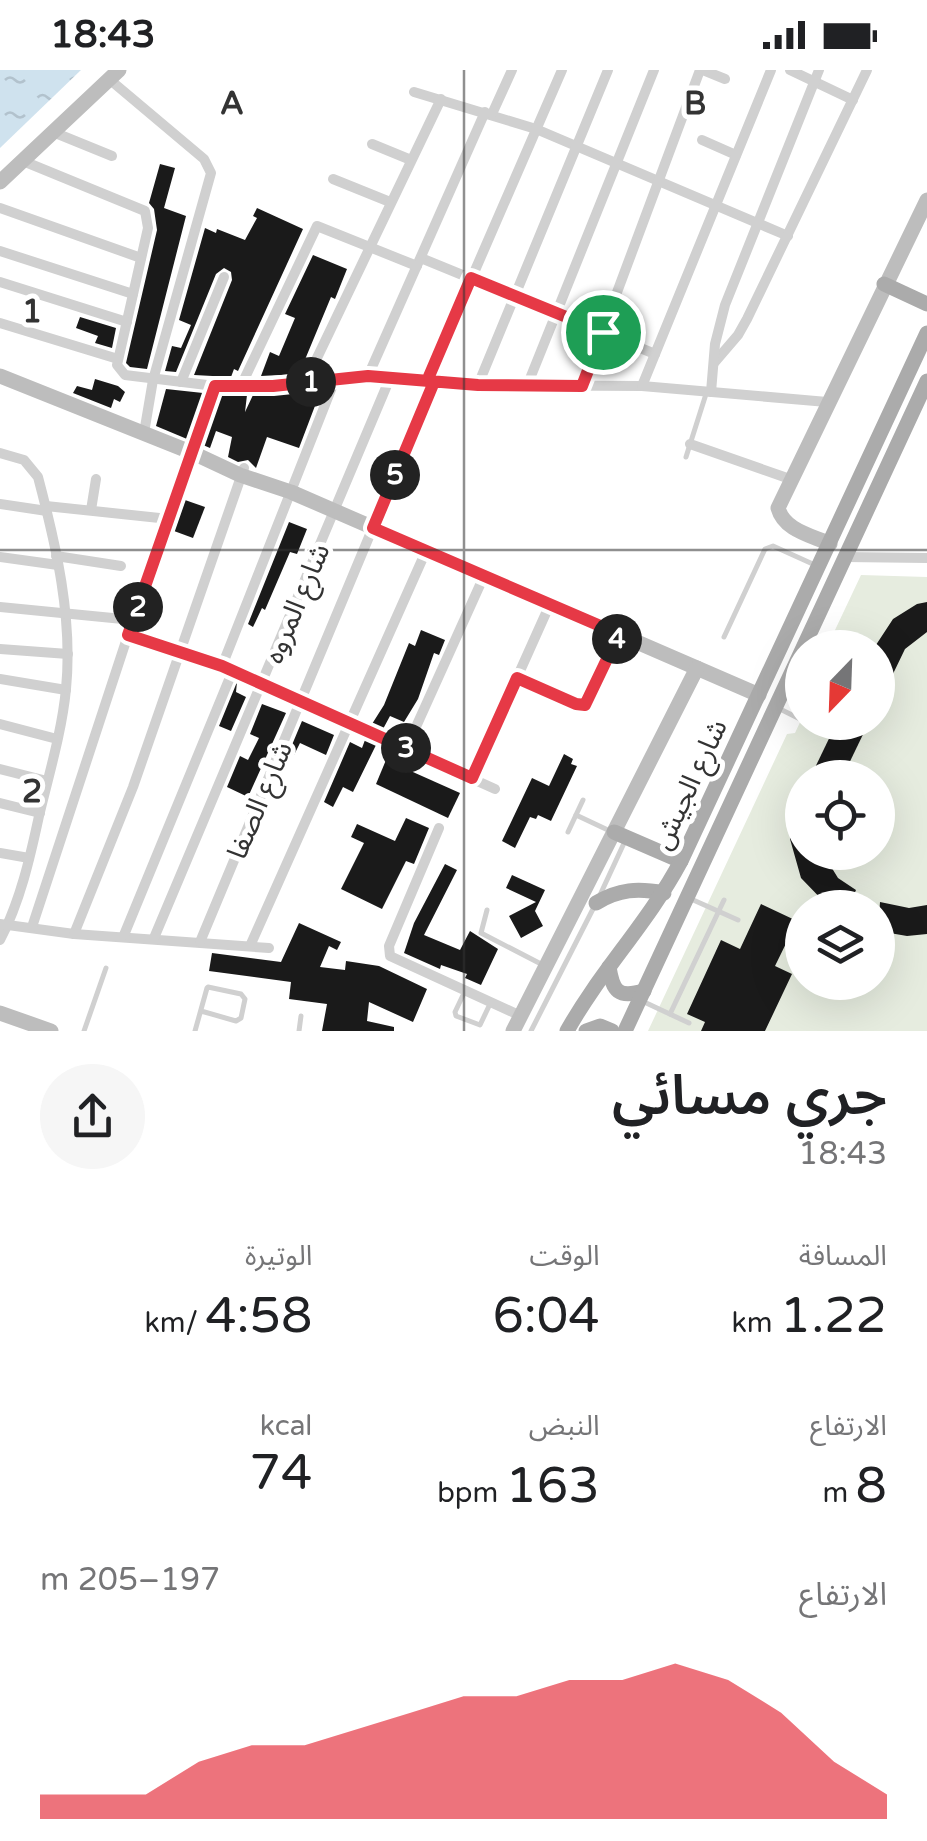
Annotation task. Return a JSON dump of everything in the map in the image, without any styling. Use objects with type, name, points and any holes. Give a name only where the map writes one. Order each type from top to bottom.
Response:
[{"type":"main road","points":[[884,284],[927,304]]},
{"type":"main road","name":"شارع الجيش","points":[[567,1031],[664,893],[682,860],[927,333]]},
{"type":"main road","name":"شارع الجيش","points":[[625,1031],[927,381]]},
{"type":"main road","points":[[620,835],[682,860]]},
{"type":"main road","points":[[596,903],[628,890],[664,893]]},
{"type":"main road","points":[[609,967],[612,988],[617,994],[642,995]]},
{"type":"main road","points":[[586,1031],[600,1026],[612,1031]]},
{"type":"street","points":[[368,376],[512,70]]},
{"type":"street","name":"شارع الصفا","points":[[200,942],[373,528],[471,278],[562,70]]},
{"type":"street","points":[[478,385],[608,70]]},
{"type":"street","points":[[528,386],[654,70]]},
{"type":"street","points":[[582,386],[701,70],[725,79]]},
{"type":"street","points":[[642,386],[771,70]]},
{"type":"street","points":[[790,70],[817,76],[854,100]]},
{"type":"street","points":[[713,363],[738,335],[867,70]]},
{"type":"street","points":[[0,182],[114,74],[204,159],[211,173],[153,380],[144,433]]},
{"type":"street","points":[[709,392],[725,306],[817,76]]},
{"type":"street","points":[[414,92],[536,129],[788,236]]},
{"type":"street","points":[[305,383],[441,98]]},
{"type":"street","points":[[54,132],[112,156]]},
{"type":"street","points":[[702,140],[736,155]]},
{"type":"street","points":[[372,144],[411,160]]},
{"type":"street","points":[[23,160],[144,211],[148,228],[118,359],[120,371],[153,380],[215,386],[368,376],[478,385],[642,386],[827,402]]},
{"type":"street","points":[[333,179],[390,202]]},
{"type":"street","points":[[830,544],[789,526],[781,519],[778,508],[927,200]]},
{"type":"street","points":[[0,208],[141,258]]},
{"type":"street","points":[[241,386],[317,226],[471,278],[655,354]]},
{"type":"street","points":[[0,251],[133,294]]},
{"type":"street","points":[[181,382],[224,277]]},
{"type":"street","points":[[0,282],[126,322]]},
{"type":"street","points":[[0,323],[118,359]]},
{"type":"street","points":[[0,376],[242,471],[759,694]]},
{"type":"street","points":[[124,935],[336,377]]},
{"type":"street","name":"شارع المروه","points":[[154,938],[390,378]]},
{"type":"street","points":[[32,927],[215,386]]},
{"type":"street","points":[[690,444],[790,479]]},
{"type":"street","points":[[0,453],[30,464],[38,477],[66,613],[68,654],[66,690],[40,814],[0,940]]},
{"type":"street","points":[[74,934],[133,787],[242,471]]},
{"type":"street","points":[[91,510],[96,479]]},
{"type":"street","points":[[0,504],[170,519]]},
{"type":"street","points":[[250,946],[426,551]]},
{"type":"street","points":[[0,557],[120,566]]},
{"type":"street","points":[[845,557],[927,558]]},
{"type":"street","points":[[406,749],[484,576]]},
{"type":"street","points":[[472,778],[550,604]]},
{"type":"street","points":[[0,607],[133,620]]},
{"type":"street","points":[[517,678],[585,705],[619,634]]},
{"type":"street","points":[[128,635],[227,668],[495,788]]},
{"type":"street","points":[[0,649],[68,654]]},
{"type":"street","points":[[439,828],[388,951],[395,959],[490,1002],[517,1024],[620,835],[697,668]]},
{"type":"street","points":[[0,679],[66,690]]},
{"type":"street","points":[[0,724],[57,739]]},
{"type":"street","points":[[0,769],[47,781]]},
{"type":"street","points":[[0,803],[40,814]]},
{"type":"street","points":[[0,853],[29,858]]},
{"type":"street","points":[[4,924],[74,934],[268,948]]},
{"type":"street","points":[[0,1013],[51,1031]]},
{"type":"lane","points":[[686,456],[709,392]]},
{"type":"lane","points":[[724,637],[765,549],[777,547],[819,567]]},
{"type":"lane","points":[[775,707],[785,712]]},
{"type":"lane","points":[[568,832],[583,800]]},
{"type":"lane","points":[[530,1031],[596,903],[620,835],[576,815]]},
{"type":"lane","points":[[687,897],[738,920]]},
{"type":"lane","points":[[670,1014],[724,900]]},
{"type":"lane","points":[[487,910],[481,932],[546,966]]},
{"type":"lane","points":[[84,1031],[106,968]]},
{"type":"lane","points":[[195,1031],[201,1011],[210,986],[243,995],[245,1000],[241,1018],[236,1021],[201,1011]]},
{"type":"lane","points":[[464,991],[455,1014],[478,1026],[490,1002]]},
{"type":"lane","points":[[642,995],[689,1023]]},
{"type":"lane","points":[[299,1031],[301,1016]]},
{"type":"shaded area","points":[[861,575],[927,577],[927,1031],[648,1031],[785,738],[895,740],[895,630],[835,630]]},
{"type":"water","points":[[0,70],[81,70],[0,148]]},
{"type":"building","points":[[160,164],[175,168],[164,208],[186,216],[147,369],[126,363],[157,230],[154,209],[149,203]]},
{"type":"building","points":[[257,208],[303,229],[238,371],[234,369],[231,377],[194,375],[232,280],[231,272],[224,268],[216,274],[176,372],[165,371],[172,346],[181,348],[191,325],[179,320],[205,228],[245,240],[257,218],[253,216]]},
{"type":"building","points":[[313,255],[347,269],[335,299],[331,297],[299,374],[261,376],[270,352],[279,356],[295,318],[285,314]]},
{"type":"building","points":[[80,317],[116,328],[112,348],[95,343],[98,336],[76,328]]},
{"type":"building","points":[[95,379],[125,392],[120,402],[114,399],[111,408],[73,393],[77,386],[92,390]]},
{"type":"building","points":[[166,389],[203,393],[187,439],[156,426]]},
{"type":"building","points":[[321,390],[299,448],[267,437],[256,468],[248,460],[238,462],[228,457],[232,437],[216,431],[210,448],[203,445],[221,395],[247,395],[245,412],[253,395]]},
{"type":"building","points":[[185,500],[205,507],[193,538],[174,531]]},
{"type":"building","points":[[289,522],[307,529],[297,554],[290,552],[265,610],[262,608],[253,627],[248,624]]},
{"type":"building","points":[[927,602],[927,632],[905,649],[895,670],[895,630],[886,630],[893,619]]},
{"type":"building","points":[[421,630],[445,640],[439,655],[434,653],[418,699],[404,722],[390,716],[383,729],[372,724],[384,705],[409,643],[415,646]]},
{"type":"building","points":[[237,682],[236,692],[246,697],[231,731],[219,726]]},
{"type":"building","points":[[262,704],[286,713],[248,797],[227,787],[240,756],[248,760],[259,738],[250,734]]},
{"type":"building","points":[[302,721],[334,735],[326,755],[300,743],[294,755],[289,752]]},
{"type":"building","points":[[365,740],[376,745],[353,792],[343,787],[333,807],[324,802],[350,742],[362,748]]},
{"type":"building","points":[[828,740],[860,740],[851,760],[819,760]]},
{"type":"building","points":[[564,754],[577,766],[551,821],[538,815],[536,819],[530,817],[515,848],[502,841],[532,778],[549,786]]},
{"type":"building","points":[[386,760],[460,793],[448,818],[376,784]]},
{"type":"building","points":[[406,818],[429,828],[414,864],[406,861],[382,909],[341,889],[364,843],[351,837],[357,824],[395,841]]},
{"type":"building","points":[[445,864],[457,870],[424,935],[460,950],[470,931],[498,949],[481,985],[465,978],[467,974],[441,965],[440,969],[404,953],[414,923]]},
{"type":"building","points":[[799,870],[833,870],[856,890],[813,890]]},
{"type":"building","points":[[512,875],[545,890],[535,911],[543,926],[521,938],[509,916],[536,902],[506,888]]},
{"type":"building","points":[[761,904],[785,915],[785,946],[775,966],[785,971],[785,989],[765,1031],[701,1031],[705,1022],[687,1014],[721,940],[740,949]]},
{"type":"building","points":[[895,905],[927,905],[927,934],[895,934]]},
{"type":"building","points":[[299,923],[341,942],[337,950],[329,946],[320,967],[345,970],[346,961],[379,966],[427,989],[413,1022],[369,1002],[367,1021],[394,1027],[394,1031],[322,1031],[327,1004],[289,999],[291,982],[209,971],[212,953],[281,962]]},
{"type":"route","points":[[603,332],[471,278],[427,381],[434,382],[373,528],[619,634],[585,705],[517,678],[472,778],[222,666],[128,635],[215,386],[273,386],[368,376],[434,382],[478,385],[582,386],[603,332]]}]
